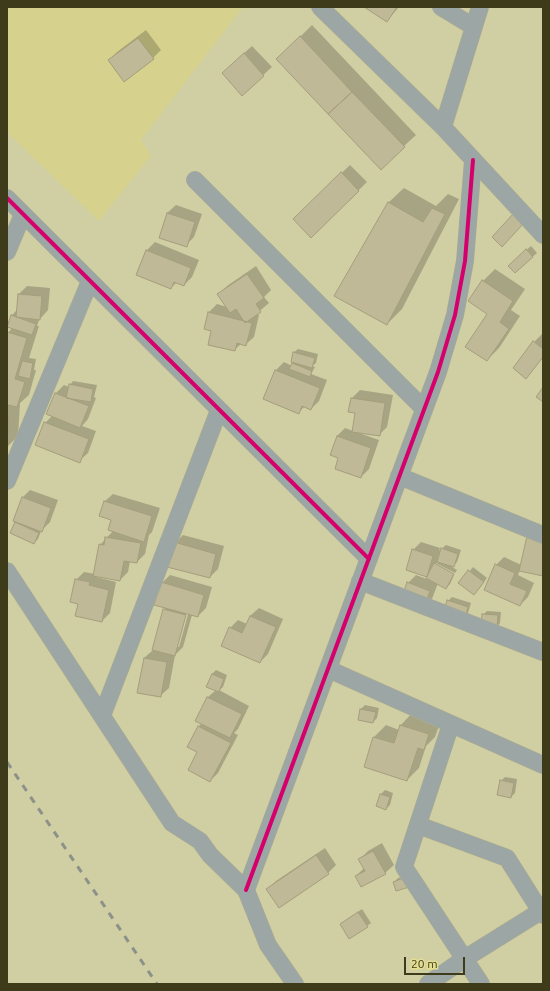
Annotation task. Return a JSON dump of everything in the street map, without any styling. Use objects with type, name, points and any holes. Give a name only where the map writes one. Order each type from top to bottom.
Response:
[{"type":"street","points":[[320,7],[443,127],[543,236]]},
{"type":"street","points":[[441,7],[474,27]]},
{"type":"street","points":[[443,127],[480,7]]},
{"type":"street","points":[[246,890],[438,372],[455,315],[465,261],[473,160]]},
{"type":"street","points":[[195,180],[424,409]]},
{"type":"street","points":[[7,198],[368,559]]},
{"type":"street","points":[[7,252],[23,214]]},
{"type":"street","points":[[7,481],[90,281]]},
{"type":"street","points":[[102,716],[219,410]]},
{"type":"street","points":[[399,476],[543,534]]},
{"type":"street","points":[[7,571],[172,823],[200,841],[210,855],[246,890],[268,945],[295,984]]},
{"type":"street","points":[[360,581],[543,652]]},
{"type":"street","points":[[328,669],[543,765]]},
{"type":"street","points":[[451,724],[404,867],[481,984]]},
{"type":"street","points":[[418,825],[507,858],[542,913],[464,959],[428,984]]},
{"type":"shaded area","points":[[7,7],[243,7],[141,140],[151,156],[99,221],[7,132]]},
{"type":"building","points":[[364,7],[397,7],[387,22]]},
{"type":"building","points":[[300,36],[352,92],[328,114],[276,59]]},
{"type":"building","points":[[138,38],[154,59],[124,82],[108,60]]},
{"type":"building","points":[[244,53],[264,76],[242,96],[222,73]]},
{"type":"building","points":[[352,92],[405,147],[381,170],[328,114]]},
{"type":"building","points":[[341,172],[359,191],[311,238],[293,219]]},
{"type":"building","points":[[388,202],[423,222],[432,208],[445,214],[387,325],[334,296]]},
{"type":"building","points":[[167,213],[195,222],[187,247],[159,238]]},
{"type":"building","points":[[513,214],[523,224],[502,247],[492,237]]},
{"type":"building","points":[[526,249],[533,257],[515,273],[508,266]]},
{"type":"building","points":[[146,250],[191,268],[184,286],[174,282],[171,289],[136,275]]},
{"type":"building","points":[[247,274],[264,298],[256,304],[261,312],[245,323],[236,309],[230,313],[217,294]]},
{"type":"building","points":[[482,280],[513,301],[500,322],[509,329],[487,361],[465,347],[487,314],[468,301]]},
{"type":"building","points":[[18,294],[42,296],[40,320],[16,317]]},
{"type":"building","points":[[208,312],[252,323],[246,346],[237,343],[235,351],[208,345],[211,331],[204,329]]},
{"type":"building","points":[[11,315],[36,324],[32,335],[7,327]]},
{"type":"building","points":[[7,332],[27,338],[15,379],[25,382],[17,407],[8,405],[7,407]]},
{"type":"building","points":[[533,341],[543,349],[543,357],[526,379],[513,368]]},
{"type":"building","points":[[293,352],[315,358],[312,368],[291,362]]},
{"type":"building","points":[[22,361],[33,363],[30,379],[18,376]]},
{"type":"building","points":[[292,363],[312,371],[310,377],[289,369]]},
{"type":"building","points":[[275,370],[320,388],[311,410],[302,406],[299,414],[263,399]]},
{"type":"building","points":[[69,384],[93,389],[91,402],[66,398]]},
{"type":"building","points":[[543,387],[543,402],[536,397]]},
{"type":"building","points":[[55,393],[89,406],[80,428],[46,414]]},
{"type":"building","points":[[351,398],[385,403],[380,436],[352,432],[355,413],[348,412]]},
{"type":"building","points":[[7,411],[9,412],[7,444]]},
{"type":"building","points":[[44,422],[89,439],[80,463],[35,445]]},
{"type":"building","points":[[337,436],[371,448],[361,478],[335,469],[338,458],[330,455]]},
{"type":"building","points":[[22,497],[51,508],[42,532],[13,521]]},
{"type":"building","points":[[104,501],[152,516],[144,542],[108,530],[111,520],[99,516]]},
{"type":"building","points":[[15,522],[39,533],[34,544],[10,533]]},
{"type":"building","points":[[527,536],[543,540],[543,576],[519,571]]},
{"type":"building","points":[[105,537],[141,543],[137,563],[124,561],[120,581],[93,576],[99,544],[104,545]]},
{"type":"building","points":[[174,542],[216,554],[210,578],[167,567]]},
{"type":"building","points":[[441,548],[458,554],[454,567],[437,562]]},
{"type":"building","points":[[412,549],[433,556],[427,577],[406,570]]},
{"type":"building","points":[[434,563],[454,574],[446,589],[426,578]]},
{"type":"building","points":[[495,564],[515,573],[510,584],[527,591],[520,606],[484,590]]},
{"type":"building","points":[[468,570],[484,582],[474,595],[458,583]]},
{"type":"building","points":[[75,579],[90,582],[89,585],[109,590],[102,622],[75,616],[78,604],[70,602]]},
{"type":"building","points":[[161,582],[204,595],[198,617],[154,605]]},
{"type":"building","points":[[407,582],[430,591],[424,608],[401,600]]},
{"type":"building","points":[[447,600],[468,607],[465,618],[444,611]]},
{"type":"building","points":[[163,609],[186,615],[175,656],[152,650]]},
{"type":"building","points":[[482,614],[498,615],[497,628],[481,627]]},
{"type":"building","points":[[250,616],[276,627],[260,663],[221,646],[229,627],[242,633]]},
{"type":"building","points":[[144,658],[167,662],[161,697],[137,693]]},
{"type":"building","points":[[212,674],[224,679],[219,692],[206,687]]},
{"type":"building","points":[[207,697],[242,714],[230,738],[195,721]]},
{"type":"building","points":[[360,709],[376,712],[373,723],[358,720]]},
{"type":"building","points":[[400,725],[429,734],[424,750],[418,748],[407,781],[364,767],[373,737],[394,743]]},
{"type":"building","points":[[198,726],[231,743],[210,782],[188,770],[197,752],[187,747]]},
{"type":"building","points":[[500,780],[514,783],[511,798],[497,795]]},
{"type":"building","points":[[380,794],[390,797],[386,810],[376,806]]},
{"type":"building","points":[[373,851],[386,874],[361,887],[355,876],[365,871],[358,859]]},
{"type":"building","points":[[316,855],[329,874],[279,908],[266,889]]},
{"type":"building","points":[[406,877],[409,887],[396,891],[393,882]]},
{"type":"building","points":[[358,912],[368,927],[349,939],[340,924]]},
{"type":"railway","points":[[7,762],[157,984]]},
{"type":"cycle path","points":[[246,890],[438,372],[455,315],[465,261],[473,160]]},
{"type":"cycle path","points":[[7,198],[369,559]]}]
